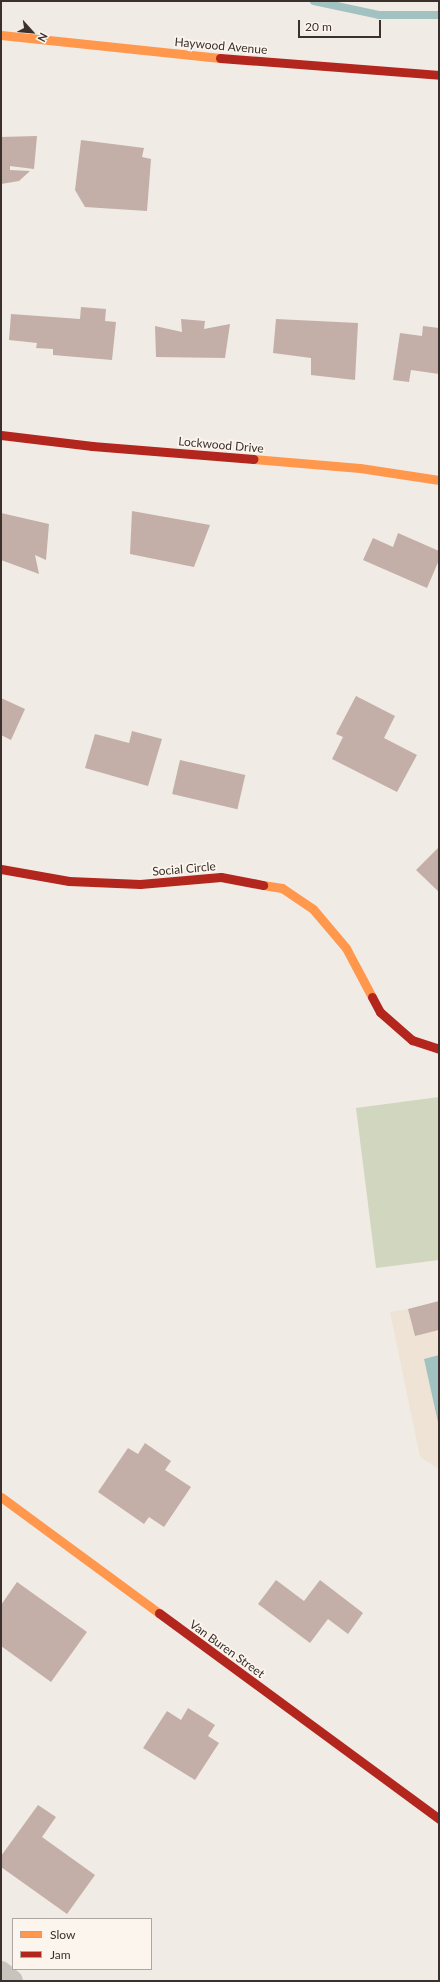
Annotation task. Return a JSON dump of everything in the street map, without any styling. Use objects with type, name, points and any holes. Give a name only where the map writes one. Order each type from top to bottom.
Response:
[{"type":"street","name":"Haywood Avenue","points":[[1,35],[190,56],[439,76]]},
{"type":"street","name":"Lockwood Drive","points":[[1,435],[92,446],[360,468],[439,480]]},
{"type":"street","name":"Social Circle","points":[[1,869],[13,873],[69,881],[140,884],[221,877],[282,888],[314,909],[346,948],[380,1012],[412,1040],[439,1049]]},
{"type":"street","name":"Van Buren Street","points":[[1,1497],[439,1819]]},
{"type":"street","points":[[1,1972],[12,1981]]},
{"type":"green space","points":[[439,1097],[439,1260],[376,1268],[356,1108]]},
{"type":"shaded area","points":[[408,1309],[415,1336],[439,1330],[439,1355],[424,1359],[439,1427],[439,1469],[420,1457],[390,1312]]},
{"type":"water","points":[[439,1355],[439,1427],[424,1359]]},
{"type":"building","points":[[37,136],[34,169],[10,166],[10,170],[30,171],[19,181],[1,184],[1,137]]},
{"type":"building","points":[[81,140],[144,148],[142,157],[151,159],[147,211],[85,207],[75,190]]},
{"type":"building","points":[[81,307],[106,309],[105,321],[116,322],[112,360],[53,355],[53,349],[36,348],[37,343],[9,340],[11,314],[80,319]]},
{"type":"building","points":[[181,319],[205,321],[204,329],[230,324],[225,358],[156,357],[155,326],[182,332]]},
{"type":"building","points":[[276,319],[358,323],[355,380],[311,375],[311,358],[273,353]]},
{"type":"building","points":[[423,326],[439,328],[439,374],[411,370],[409,382],[393,380],[400,333],[422,336]]},
{"type":"building","points":[[132,511],[210,525],[194,567],[130,554]]},
{"type":"building","points":[[1,513],[49,524],[46,560],[35,555],[39,574],[1,560]]},
{"type":"building","points":[[398,533],[439,551],[439,560],[427,588],[363,560],[373,538],[393,547]]},
{"type":"building","points":[[356,696],[395,716],[384,738],[417,755],[397,792],[332,759],[343,737],[336,734]]},
{"type":"building","points":[[1,698],[25,709],[11,740],[1,735]]},
{"type":"building","points":[[132,731],[162,739],[148,786],[85,768],[95,734],[129,743]]},
{"type":"building","points":[[180,760],[245,775],[237,809],[172,794]]},
{"type":"building","points":[[439,847],[439,892],[416,870]]},
{"type":"building","points":[[439,1301],[439,1330],[415,1336],[408,1309]]},
{"type":"building","points":[[145,1443],[171,1461],[165,1470],[191,1487],[164,1527],[149,1517],[144,1524],[98,1492],[128,1448],[138,1454]]},
{"type":"building","points":[[276,1580],[304,1601],[320,1580],[363,1613],[348,1634],[328,1619],[310,1643],[258,1604]]},
{"type":"building","points":[[17,1582],[87,1632],[51,1682],[1,1646],[1,1605]]},
{"type":"building","points":[[188,1708],[215,1725],[208,1736],[219,1743],[195,1780],[143,1748],[167,1711],[181,1720]]},
{"type":"building","points":[[38,1805],[56,1817],[42,1837],[95,1875],[67,1914],[1,1867],[1,1856]]},
{"type":"waterway","points":[[314,1],[379,15],[439,15]]},
{"type":"traffic: slow","points":[[1,35],[220,58]]},
{"type":"traffic: slow","points":[[253,459],[360,468],[439,480]]},
{"type":"traffic: slow","points":[[263,885],[282,888],[313,909],[346,948],[372,997]]},
{"type":"traffic: slow","points":[[1,1497],[159,1613]]},
{"type":"traffic: jam","points":[[220,58],[439,75]]},
{"type":"traffic: jam","points":[[1,435],[92,446],[253,459]]},
{"type":"traffic: jam","points":[[1,869],[69,881],[140,884],[221,877],[263,885]]},
{"type":"traffic: jam","points":[[372,997],[380,1012],[412,1040],[439,1049]]},
{"type":"traffic: jam","points":[[159,1613],[439,1819]]}]
